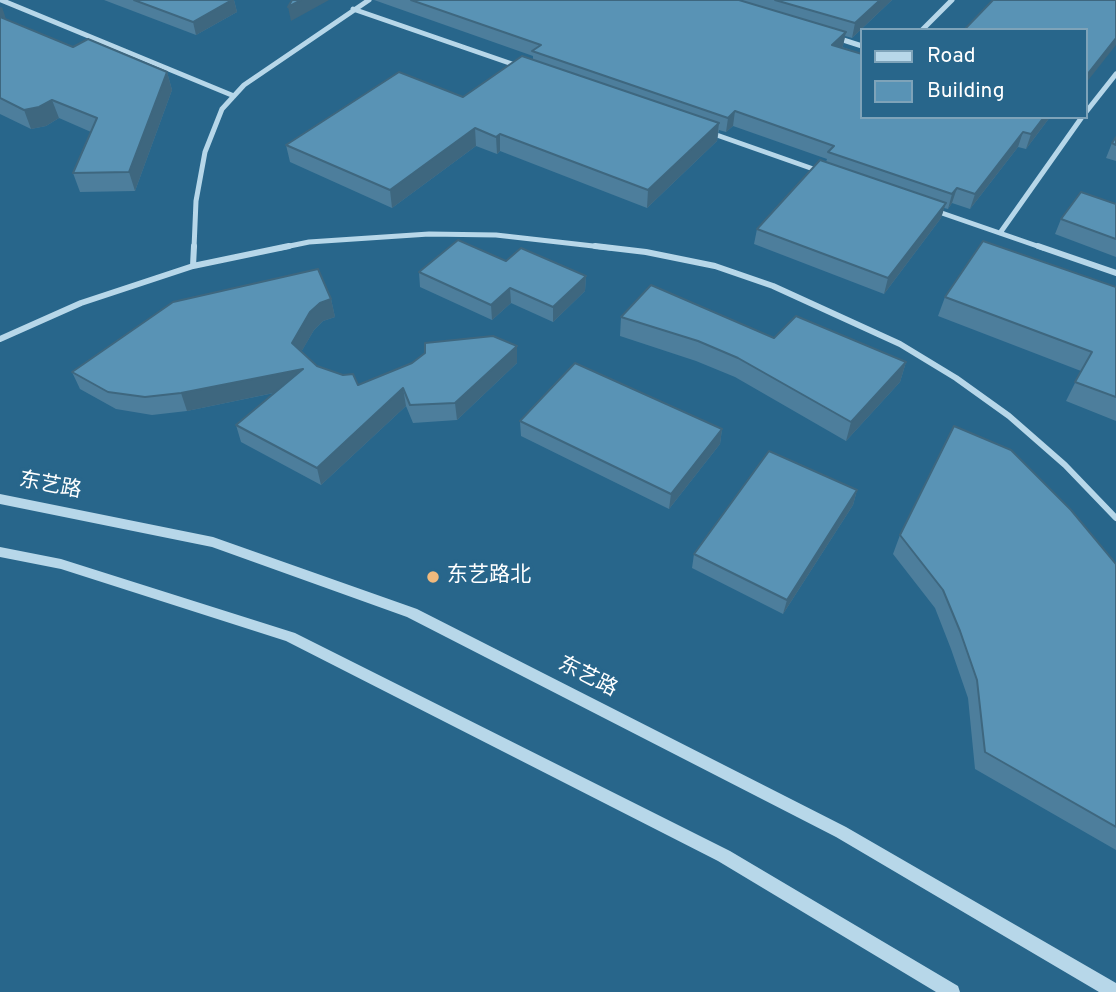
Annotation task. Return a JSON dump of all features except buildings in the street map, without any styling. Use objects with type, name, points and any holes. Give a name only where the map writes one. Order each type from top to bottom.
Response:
[{"type":"street","points":[[1,0],[234,96]]},
{"type":"street","points":[[193,266],[196,201],[205,152],[222,109],[244,85],[369,0]]},
{"type":"street","points":[[924,28],[952,0]]},
{"type":"street","points":[[353,9],[525,69]]},
{"type":"street","points":[[824,34],[860,45]]},
{"type":"street","points":[[1088,109],[1116,74]]},
{"type":"street","points":[[1000,233],[1081,119]]},
{"type":"street","points":[[710,133],[828,174]]},
{"type":"street","points":[[934,210],[1116,273]]},
{"type":"street","points":[[0,339],[81,303],[193,266],[309,242],[429,234],[496,235],[646,252],[715,266],[773,286],[900,344],[956,378],[1009,416],[1116,518]]},
{"type":"street","name":"东艺路","points":[[0,499],[213,542],[412,613],[841,832],[1115,992]]},
{"type":"street","points":[[0,552],[61,564],[289,637],[724,856],[952,992]]},
{"type":"place","name":"东艺路北","points":[[433,577]]}]
